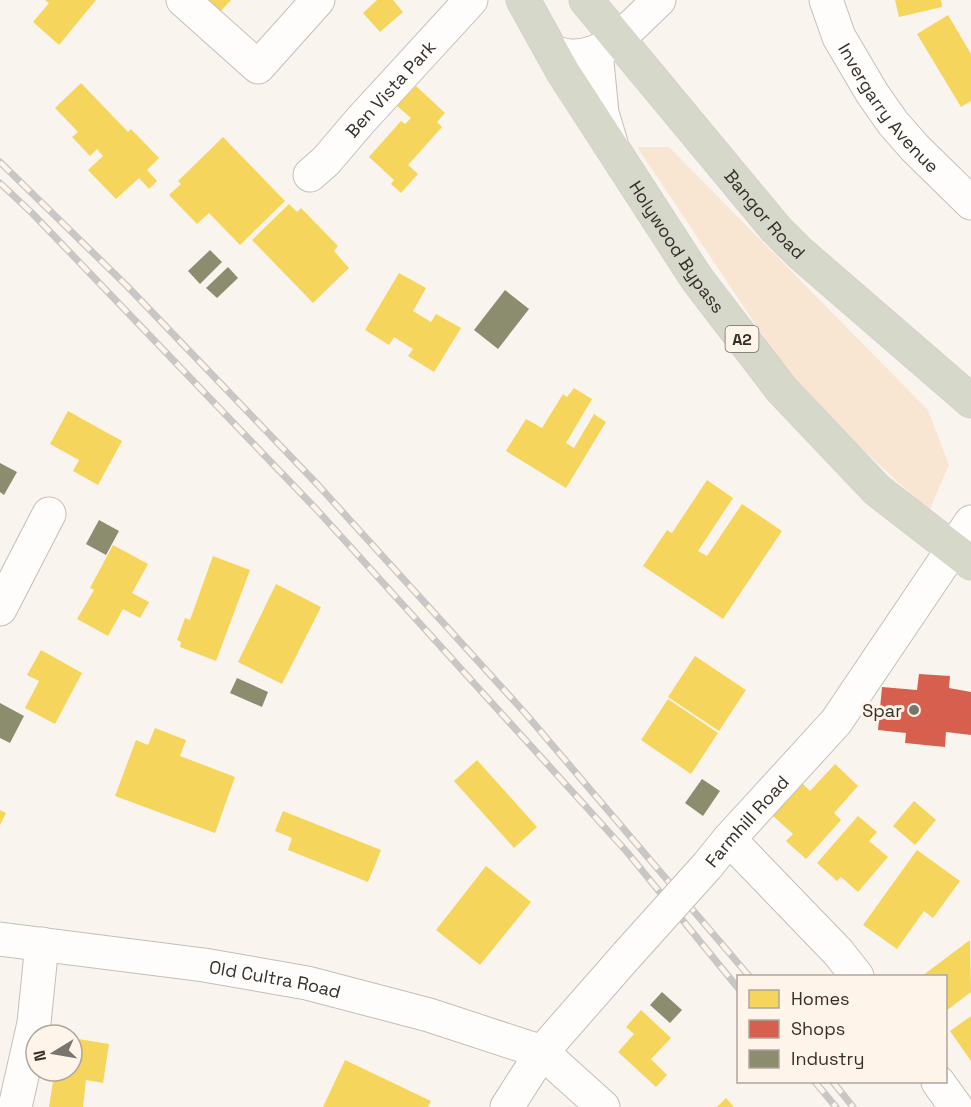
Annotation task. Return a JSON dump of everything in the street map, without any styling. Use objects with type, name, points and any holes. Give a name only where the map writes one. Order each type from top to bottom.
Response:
[{"type":"highway","name":"Holywood Bypass","points":[[523,0],[553,52],[697,279],[782,390],[878,490],[962,556]]},
{"type":"highway","name":"Bangor Road","points":[[586,0],[607,45],[776,229],[809,261],[971,401]]},
{"type":"street","points":[[183,0],[258,67],[318,0]]},
{"type":"street","name":"Ben Vista Park","points":[[310,175],[326,161],[471,0]]},
{"type":"street","points":[[553,52],[573,56],[607,45],[659,0]]},
{"type":"street","name":"Invergarry Avenue","points":[[826,0],[839,37],[872,93],[893,123],[971,203]]},
{"type":"street","points":[[607,45],[602,113],[613,148]]},
{"type":"street","points":[[0,609],[49,514]]},
{"type":"street","name":"Farmhill Road","points":[[507,1107],[542,1052],[729,839],[836,722],[962,556],[971,522]]},
{"type":"street","points":[[729,839],[838,952],[856,975]]},
{"type":"street","name":"Old Cultra Road","points":[[0,939],[204,965],[307,983],[429,1015],[542,1052]]},
{"type":"street","points":[[15,1107],[34,1023],[42,944]]},
{"type":"street","points":[[542,1052],[603,1107]]},
{"type":"street","points":[[939,1083],[956,1107]]},
{"type":"shaded area","points":[[637,147],[669,147],[928,410],[949,465],[929,511],[800,391]]},
{"type":"building: Homes","points":[[45,0],[96,0],[59,45],[33,22],[49,3]]},
{"type":"building: Homes","points":[[206,0],[231,0],[220,12]]},
{"type":"building: Homes","points":[[377,0],[393,0],[403,12],[380,32],[363,13]]},
{"type":"building: Homes","points":[[895,0],[941,0],[942,7],[899,17]]},
{"type":"building: Homes","points":[[948,15],[971,54],[971,101],[961,107],[917,34]]},
{"type":"building: Homes","points":[[81,83],[128,132],[131,129],[159,158],[147,170],[157,181],[149,189],[139,178],[116,199],[88,170],[103,156],[97,149],[90,156],[72,137],[78,132],[55,108]]},
{"type":"building: Homes","points":[[416,86],[445,113],[437,122],[442,127],[408,165],[418,174],[401,193],[391,184],[394,180],[369,157],[401,121],[405,124],[411,118],[397,106]]},
{"type":"building: Homes","points":[[223,137],[285,201],[240,245],[209,213],[197,224],[169,195],[181,184],[178,181]]},
{"type":"building: Homes","points":[[289,204],[297,212],[301,208],[338,246],[334,251],[349,268],[313,303],[252,240]]},
{"type":"building: Homes","points":[[399,273],[426,288],[413,311],[431,322],[436,314],[461,328],[434,372],[408,356],[413,349],[394,337],[389,345],[365,330]]},
{"type":"building: Homes","points":[[574,388],[592,399],[566,443],[574,448],[594,414],[606,422],[566,488],[506,451],[526,419],[542,428],[563,394],[567,397]]},
{"type":"building: Homes","points":[[68,411],[122,441],[98,485],[73,471],[79,460],[50,444]]},
{"type":"building: Homes","points":[[707,480],[733,498],[698,551],[707,556],[742,504],[782,531],[723,619],[643,566],[667,530],[672,533]]},
{"type":"building: Homes","points":[[113,545],[148,564],[132,593],[149,602],[140,618],[123,609],[108,636],[77,619],[94,590],[90,588]]},
{"type":"building: Homes","points":[[213,556],[250,570],[216,661],[180,647],[181,642],[177,640],[185,618],[190,620]]},
{"type":"building: Homes","points":[[276,584],[321,607],[282,684],[238,662]]},
{"type":"building: Homes","points":[[41,650],[82,673],[55,724],[25,708],[39,681],[27,675]]},
{"type":"building: Homes","points":[[695,656],[746,690],[719,731],[668,697]]},
{"type":"building: Homes","points":[[668,699],[718,733],[691,774],[641,740]]},
{"type":"building: Homes","points":[[155,728],[186,740],[180,756],[235,777],[215,833],[115,796],[136,740],[148,745]]},
{"type":"building: Homes","points":[[477,760],[537,827],[514,848],[454,781]]},
{"type":"building: Homes","points":[[835,764],[858,786],[834,813],[841,820],[806,859],[786,841],[793,834],[772,815],[802,783],[810,791]]},
{"type":"building: Homes","points":[[914,801],[936,820],[915,845],[893,826]]},
{"type":"building: Homes","points":[[0,810],[6,813],[0,825]]},
{"type":"building: Homes","points":[[283,811],[381,850],[368,882],[288,850],[292,838],[275,831]]},
{"type":"building: Homes","points":[[858,816],[877,832],[869,841],[888,857],[858,892],[841,877],[837,881],[817,863]]},
{"type":"building: Homes","points":[[917,850],[960,881],[933,918],[924,911],[897,949],[863,925]]},
{"type":"building: Homes","points":[[486,866],[531,902],[480,965],[436,930]]},
{"type":"building: Homes","points":[[970,940],[971,992],[947,1010],[947,975],[923,975]]},
{"type":"building: Homes","points":[[641,1010],[671,1038],[651,1059],[667,1075],[656,1087],[618,1052],[634,1034],[626,1027]]},
{"type":"building: Homes","points":[[971,1016],[971,1061],[950,1031]]},
{"type":"building: Homes","points":[[84,1040],[109,1044],[103,1083],[86,1080],[83,1107],[49,1107],[53,1083],[84,1083]]},
{"type":"building: Homes","points":[[345,1060],[431,1101],[428,1107],[323,1107]]},
{"type":"building: Homes","points":[[726,1098],[734,1107],[717,1107]]},
{"type":"building: Shops","name":"Spar","points":[[919,674],[950,676],[949,688],[971,692],[971,735],[946,732],[945,747],[905,743],[906,733],[878,730],[882,687],[917,690]]},
{"type":"building: Industry","points":[[210,250],[222,262],[200,284],[188,271]]},
{"type":"building: Industry","points":[[228,267],[238,278],[217,298],[206,288]]},
{"type":"building: Industry","points":[[505,290],[529,309],[498,349],[474,330]]},
{"type":"building: Industry","points":[[0,463],[17,472],[4,495],[0,492]]},
{"type":"building: Industry","points":[[99,520],[119,531],[106,555],[86,544]]},
{"type":"building: Industry","points":[[237,678],[268,692],[262,707],[230,693]]},
{"type":"building: Industry","points":[[0,703],[24,716],[10,743],[0,738]]},
{"type":"building: Industry","points":[[702,779],[720,791],[703,816],[685,803]]},
{"type":"building: Industry","points":[[662,992],[682,1010],[670,1023],[650,1005]]},
{"type":"railway","points":[[0,162],[127,286],[318,485],[525,713],[748,975]]},
{"type":"railway","points":[[0,183],[33,214],[317,510],[627,852],[737,987]]},
{"type":"railway","points":[[816,1083],[836,1107]]},
{"type":"railway","points":[[834,1083],[853,1107]]},
{"type":"place","name":"Spar","points":[[914,710]]}]
